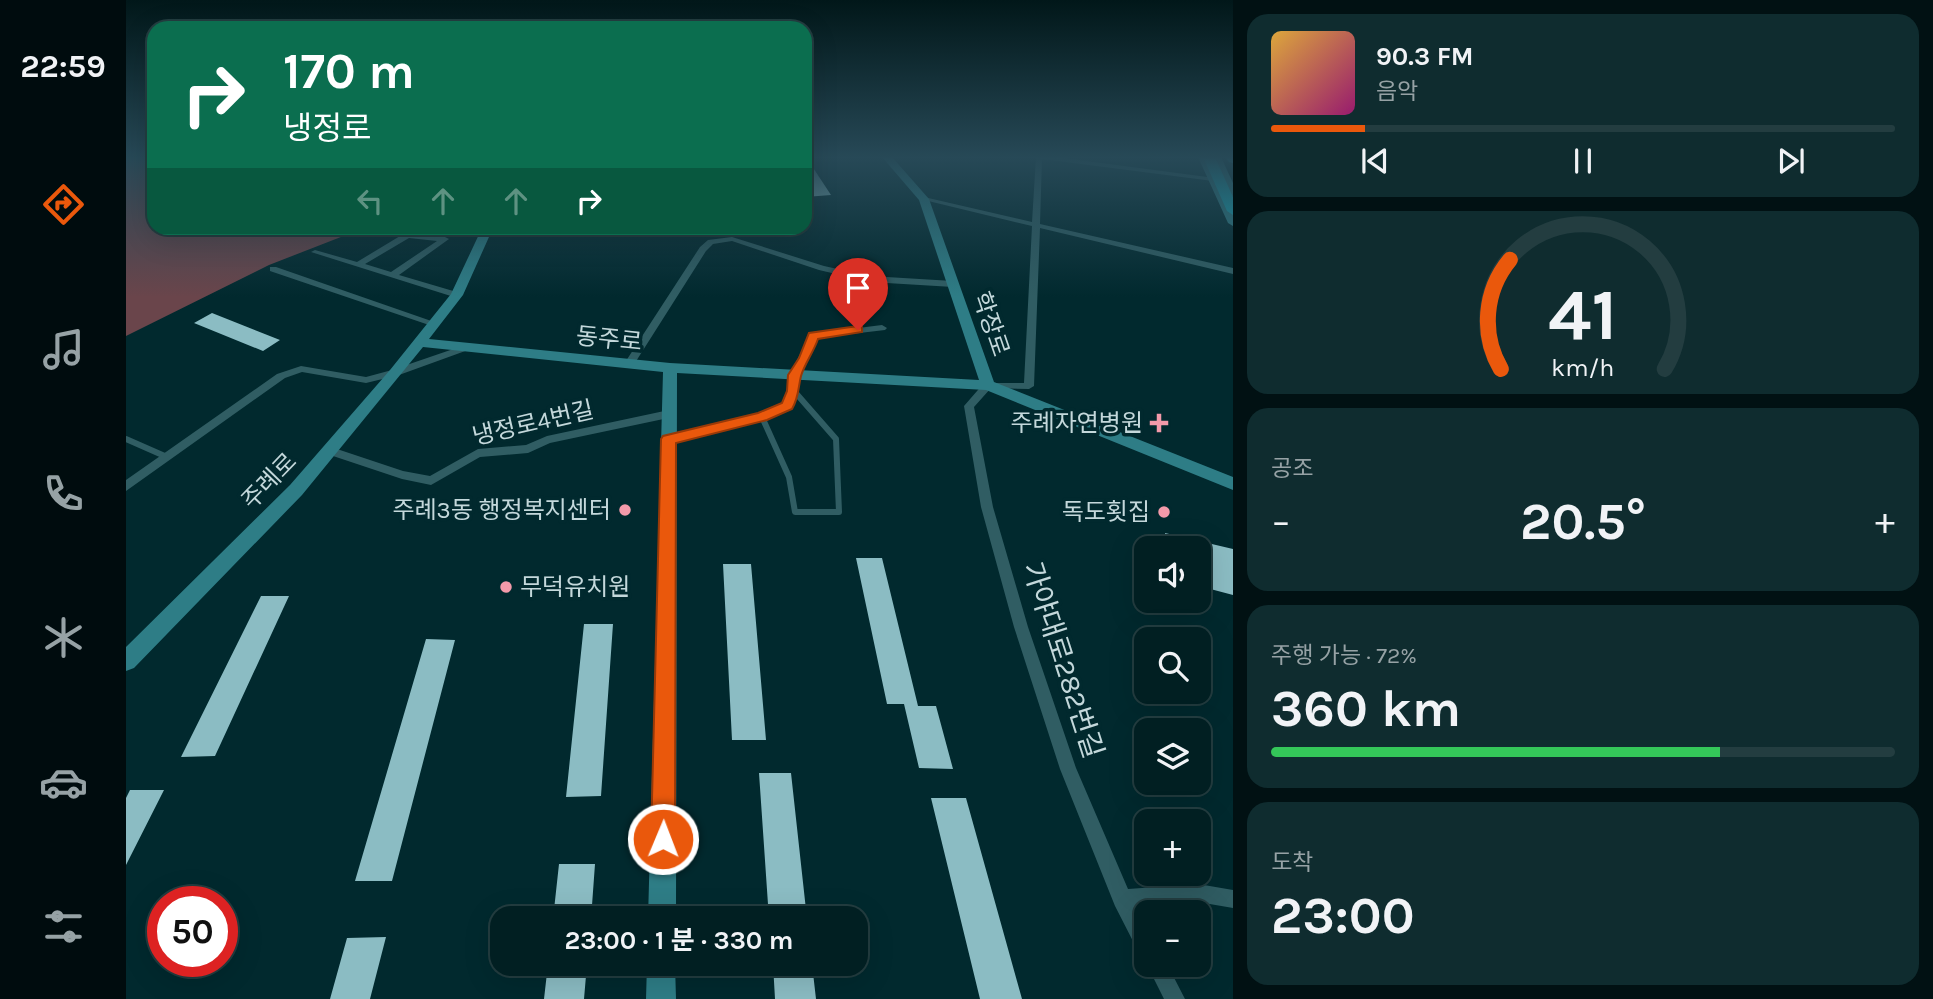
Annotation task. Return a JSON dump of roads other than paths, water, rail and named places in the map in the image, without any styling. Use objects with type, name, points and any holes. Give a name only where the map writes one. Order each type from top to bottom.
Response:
[{"type":"main road","name":"학장로","points":[[925,204],[988,385],[1233,484]]},
{"type":"main road","points":[[1224,204],[1233,223]]},
{"type":"main road","name":"주례로","points":[[126,661],[296,490],[331,451],[457,295],[484,235]]},
{"type":"main road","name":"동주로","points":[[420,342],[670,368],[988,385]]},
{"type":"main road","points":[[662,906],[670,368]]},
{"type":"main road","points":[[661,976],[661,999]]},
{"type":"street","points":[[943,204],[1233,271]]},
{"type":"street","points":[[988,385],[1029,386],[1038,204]]},
{"type":"street","points":[[358,265],[408,235],[445,239],[393,275]]},
{"type":"street","points":[[629,364],[703,249],[717,240],[742,241],[822,268],[870,279],[953,284]]},
{"type":"street","points":[[314,252],[457,295]]},
{"type":"street","points":[[273,269],[435,324]]},
{"type":"street","points":[[668,439],[762,417],[788,406],[794,391],[795,375],[813,336],[882,328]]},
{"type":"street","points":[[126,486],[281,376],[301,369],[366,380],[395,373],[465,348]]},
{"type":"street","name":"가야대로282번길","points":[[988,385],[970,406],[987,507],[1021,627],[1068,769],[1134,922]]},
{"type":"street","name":"냉정로4번길","points":[[331,451],[402,475],[431,481],[478,453],[528,449],[547,440],[669,414]]},
{"type":"street","points":[[1122,899],[1198,892],[1233,899]]},
{"type":"street","points":[[1163,977],[1175,999]]},
{"type":"lane","points":[[762,417],[789,477],[795,512],[839,512],[836,439],[794,391]]},
{"type":"lane","points":[[126,439],[167,457]]},
{"type":"place","name":"주례자연병원","points":[[1159,423]]},
{"type":"place","name":"주례3동 행정복지센터","points":[[625,510]]},
{"type":"place","name":"독도횟집","points":[[1164,512]]},
{"type":"place","name":"무덕유치원","points":[[506,587]]}]
